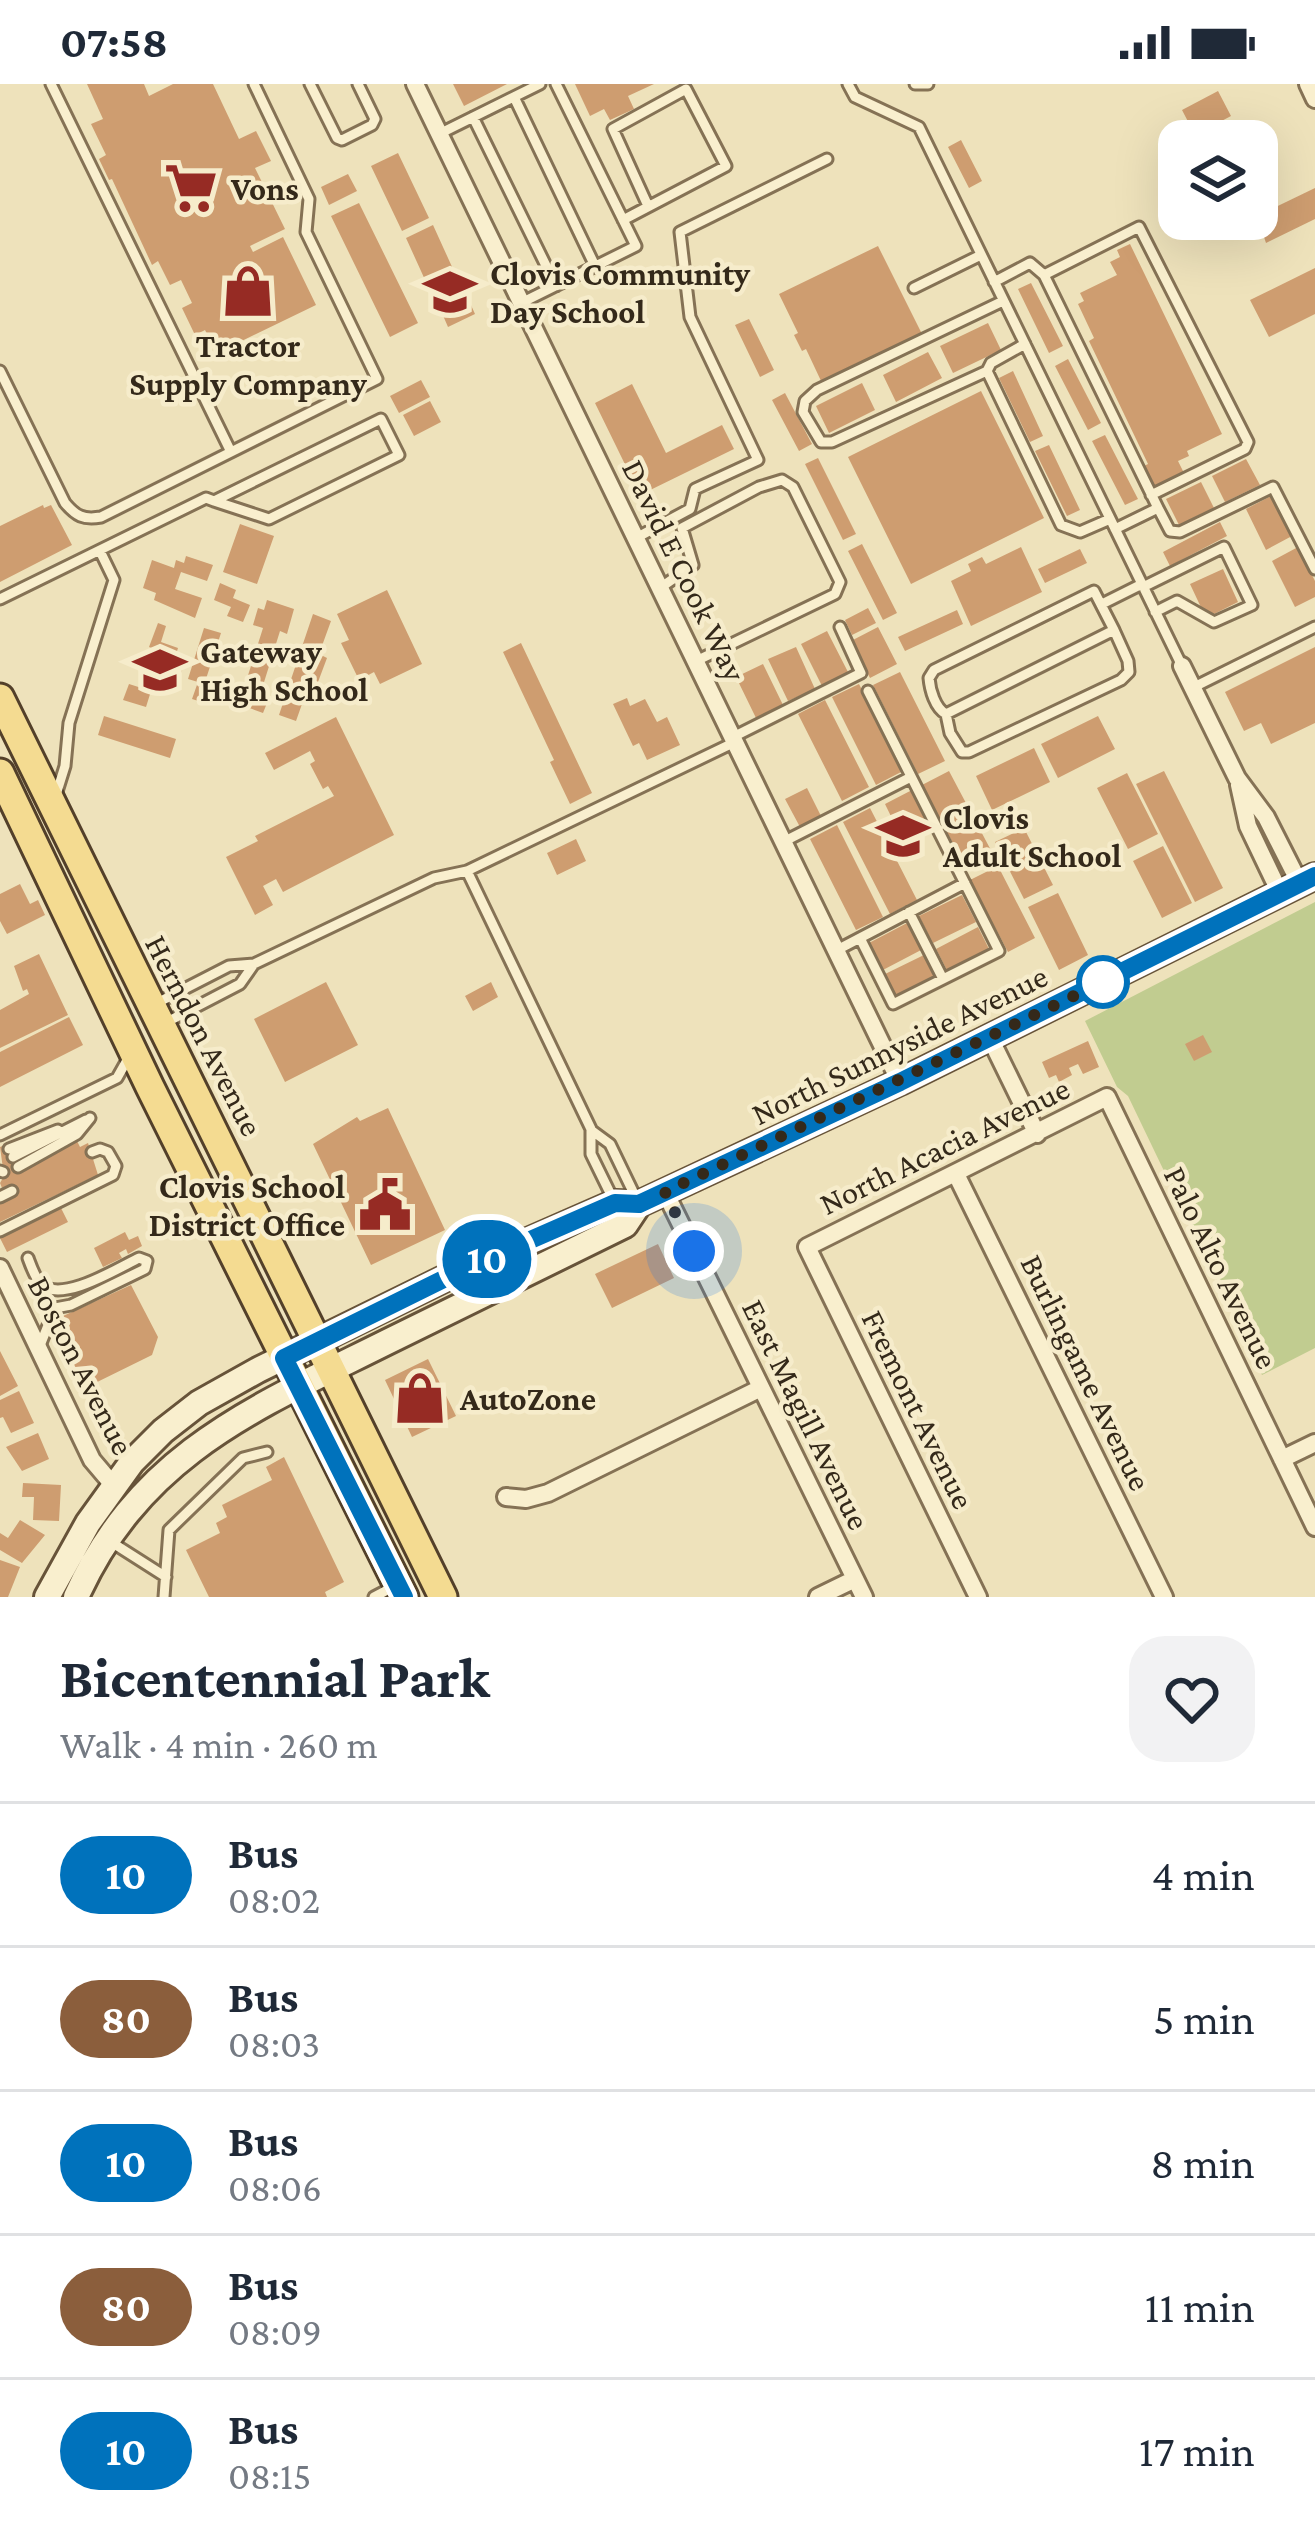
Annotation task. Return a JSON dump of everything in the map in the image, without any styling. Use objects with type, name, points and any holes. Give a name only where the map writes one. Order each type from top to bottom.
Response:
[{"type":"main road","name":"Herndon Avenue","points":[[0,698],[443,1597]]},
{"type":"main road","points":[[0,738],[44,824],[91,887]]},
{"type":"main road","name":"Herndon Avenue","points":[[0,773],[298,1386],[392,1593]]},
{"type":"main road","name":"North Sunnyside Avenue","points":[[47,1597],[114,1486],[145,1448],[185,1413],[464,1269],[572,1223],[665,1192],[900,1082],[1298,884]]},
{"type":"main road","name":"North Sunnyside Avenue","points":[[76,1597],[108,1540],[144,1494],[198,1443],[298,1386],[625,1225],[627,1204]]},
{"type":"main road","points":[[504,1284],[503,1275],[511,1265],[546,1249],[572,1223]]},
{"type":"main road","points":[[62,1597],[115,1508],[114,1486]]},
{"type":"street","name":"David E Cook Way","points":[[416,84],[900,1082]]},
{"type":"street","points":[[1307,84],[1315,99]]},
{"type":"street","points":[[1182,666],[1237,778],[1248,826],[1298,884]]},
{"type":"street","points":[[990,1038],[1037,1134]]},
{"type":"street","name":"North Acacia Avenue","points":[[807,1246],[1107,1097]]},
{"type":"street","name":"Palo Alto Avenue","points":[[1107,1097],[1315,1527]]},
{"type":"street","name":"Burlingame Avenue","points":[[956,1174],[1164,1597]]},
{"type":"street","name":"East Magill Avenue","points":[[665,1192],[864,1597]]},
{"type":"street","name":"Fremont Avenue","points":[[807,1246],[978,1597]]},
{"type":"street","name":"Boston Avenue","points":[[0,1268],[92,1460],[114,1486]]},
{"type":"street","points":[[506,1497],[526,1499],[548,1493],[760,1388]]},
{"type":"street","points":[[1282,1459],[1315,1443]]},
{"type":"street","points":[[818,1597],[855,1579]]},
{"type":"lane","points":[[51,84],[231,452]]},
{"type":"lane","points":[[0,371],[65,503],[75,515],[88,519],[101,517],[377,379],[306,232],[309,199],[254,84]]},
{"type":"lane","points":[[310,84],[342,140],[375,119],[358,84]]},
{"type":"lane","points":[[440,134],[540,84]]},
{"type":"lane","points":[[521,303],[636,246],[556,84]]},
{"type":"lane","points":[[848,84],[855,97],[919,127],[1182,666]]},
{"type":"lane","points":[[915,84],[928,84]]},
{"type":"lane","points":[[623,220],[726,166],[686,89],[613,129],[648,206]]},
{"type":"lane","points":[[514,97],[595,266]]},
{"type":"lane","points":[[473,117],[556,286]]},
{"type":"lane","points":[[636,538],[690,509],[695,489],[758,460],[690,317],[680,232],[827,159]]},
{"type":"lane","points":[[1044,275],[1138,227],[1248,442],[1245,449],[1151,495]]},
{"type":"lane","points":[[914,288],[981,255]]},
{"type":"lane","points":[[994,282],[1030,263],[1044,275],[1169,531],[1180,532],[1274,487],[1315,569]]},
{"type":"lane","points":[[1004,301],[817,390],[805,401],[803,412],[821,442],[832,442],[987,371],[991,363],[1024,344]]},
{"type":"lane","points":[[987,371],[1061,525],[1081,532],[1158,508]]},
{"type":"lane","points":[[0,404],[13,397]]},
{"type":"lane","points":[[0,599],[206,498],[269,519],[399,454],[381,419],[214,500]]},
{"type":"lane","points":[[660,588],[693,565],[682,528],[759,488],[782,480],[793,487],[840,582],[836,594],[696,662]]},
{"type":"lane","points":[[1102,604],[1224,547],[1252,605],[1214,622],[1177,601],[1155,612]]},
{"type":"lane","points":[[52,806],[65,766],[69,723],[114,580],[100,551]]},
{"type":"lane","points":[[1094,591],[1114,630],[1128,661],[1129,672],[1121,680],[962,752],[930,688],[934,670],[1094,591]]},
{"type":"lane","points":[[155,1016],[229,966],[254,964],[434,878],[467,871],[861,673],[840,627]]},
{"type":"lane","points":[[1192,688],[1315,627]]},
{"type":"lane","points":[[946,714],[1114,630]]},
{"type":"lane","points":[[860,938],[893,1004],[999,951],[868,691]]},
{"type":"lane","points":[[783,842],[911,777]]},
{"type":"lane","points":[[467,871],[591,1129],[591,1154],[627,1204]]},
{"type":"lane","points":[[836,950],[965,883]]},
{"type":"lane","points":[[909,912],[943,979]]},
{"type":"lane","points":[[155,1016],[240,984],[254,964]]},
{"type":"lane","points":[[0,1135],[117,1078],[132,1050]]},
{"type":"lane","points":[[117,1078],[150,1087]]},
{"type":"lane","points":[[91,1118],[77,1134],[14,1159],[75,1126],[91,1118]]},
{"type":"lane","points":[[591,1129],[610,1144],[627,1204]]},
{"type":"lane","points":[[0,1231],[113,1175],[116,1166],[108,1152],[92,1151]]},
{"type":"lane","points":[[0,1197],[12,1191]]},
{"type":"lane","points":[[28,1258],[39,1282],[51,1289],[72,1290],[139,1258],[147,1261],[145,1269],[56,1308],[39,1348]]},
{"type":"lane","points":[[164,1597],[170,1530],[243,1458],[267,1452]]},
{"type":"lane","points":[[108,1540],[166,1577]]},
{"type":"green space","points":[[1315,902],[1315,1348],[1262,1375],[1128,1096],[1117,1087],[1085,1021]]},
{"type":"building","name":"Vons","points":[[87,84],[144,84],[149,96],[173,84],[213,84],[239,139],[256,131],[271,161],[255,168],[285,229],[250,246],[253,252],[283,237],[316,305],[217,353],[205,330],[195,335],[182,308],[192,303],[181,280],[170,285],[158,261],[152,265],[99,159],[106,155],[91,124],[103,119]]},
{"type":"building","points":[[453,84],[507,84],[464,106]]},
{"type":"building","points":[[575,84],[654,84],[628,96],[634,109],[610,120],[604,109],[590,116]]},
{"type":"building","points":[[1218,91],[1231,116],[1187,120],[1182,110]]},
{"type":"building","points":[[961,140],[982,181],[969,188],[948,147]]},
{"type":"building","points":[[398,153],[429,218],[402,231],[371,166]]},
{"type":"building","points":[[348,174],[357,191],[329,205],[321,187]]},
{"type":"building","points":[[1315,188],[1315,219],[1278,237],[1278,206]]},
{"type":"building","points":[[359,203],[418,323],[390,337],[331,216]]},
{"type":"building","points":[[433,225],[453,269],[426,282],[406,238]]},
{"type":"building","points":[[1130,244],[1222,434],[1187,451],[1189,456],[1178,461],[1185,475],[1155,490],[1144,466],[1148,464],[1089,341],[1094,338],[1078,304],[1084,301],[1080,293],[1117,275],[1110,262],[1120,257],[1117,250]]},
{"type":"building","points":[[878,246],[922,334],[822,383],[794,335],[798,333],[779,294]]},
{"type":"building","points":[[1315,268],[1315,314],[1269,337],[1250,300]]},
{"type":"building","points":[[1031,283],[1063,346],[1049,353],[1018,289]]},
{"type":"building","points":[[462,285],[475,314],[448,327],[435,297]]},
{"type":"building","points":[[749,319],[774,370],[760,377],[735,325]]},
{"type":"building","points":[[988,323],[1001,350],[953,373],[940,346]]},
{"type":"building","points":[[928,352],[942,378],[896,402],[883,375]]},
{"type":"building","points":[[1068,359],[1101,423],[1088,430],[1055,366]]},
{"type":"building","points":[[1013,371],[1043,436],[1030,442],[999,378]]},
{"type":"building","points":[[421,380],[430,397],[399,413],[390,396]]},
{"type":"building","points":[[862,383],[875,410],[829,433],[816,406]]},
{"type":"building","points":[[632,384],[666,453],[722,425],[734,449],[640,495],[595,403]]},
{"type":"building","points":[[981,391],[1044,518],[911,584],[848,457]]},
{"type":"building","points":[[785,393],[812,444],[799,451],[772,400]]},
{"type":"building","points":[[430,401],[441,422],[414,436],[403,415]]},
{"type":"building","points":[[1105,435],[1138,499],[1125,505],[1092,441]]},
{"type":"building","points":[[1049,445],[1080,510],[1067,516],[1035,451]]},
{"type":"building","points":[[818,458],[856,534],[843,540],[805,464]]},
{"type":"building","points":[[1246,459],[1260,485],[1225,502],[1212,476]]},
{"type":"building","points":[[1201,482],[1214,508],[1179,525],[1166,499]]},
{"type":"building","points":[[1271,496],[1292,536],[1266,550],[1246,509]]},
{"type":"building","points":[[51,505],[72,545],[0,582],[0,526]]},
{"type":"building","points":[[1220,522],[1227,536],[1170,566],[1163,552]]},
{"type":"building","points":[[240,524],[274,536],[257,584],[223,572]]},
{"type":"building","points":[[862,544],[897,613],[883,620],[848,551]]},
{"type":"building","points":[[1021,547],[1042,592],[971,626],[951,581],[971,571],[968,564],[982,557],[986,564]]},
{"type":"building","points":[[1298,547],[1315,581],[1315,597],[1295,607],[1272,561]]},
{"type":"building","points":[[1080,549],[1087,563],[1045,583],[1038,569]]},
{"type":"building","points":[[186,556],[213,565],[207,581],[181,572],[175,589],[202,598],[195,618],[154,600],[156,593],[143,588],[152,560],[174,568],[176,560],[184,563]]},
{"type":"building","points":[[1223,569],[1238,602],[1206,618],[1190,584]]},
{"type":"building","points":[[220,583],[236,590],[233,598],[250,605],[243,622],[227,616],[231,607],[214,600]]},
{"type":"building","points":[[387,590],[422,664],[380,684],[374,672],[359,680],[341,643],[349,640],[337,614]]},
{"type":"building","points":[[267,600],[294,609],[287,634],[280,631],[260,695],[269,698],[263,713],[247,707],[253,691],[244,688],[263,628],[253,625],[258,608],[264,610]]},
{"type":"building","points":[[868,608],[876,623],[852,635],[845,620]]},
{"type":"building","points":[[957,610],[963,624],[905,651],[898,637]]},
{"type":"building","points":[[313,614],[331,621],[319,654],[327,658],[315,690],[308,687],[296,721],[279,715]]},
{"type":"building","points":[[158,623],[166,626],[161,642],[178,648],[173,664],[183,668],[177,683],[161,676],[166,663],[156,659],[159,651],[149,647]]},
{"type":"building","points":[[878,627],[897,664],[870,678],[851,641]]},
{"type":"building","points":[[204,628],[221,633],[204,685],[213,688],[208,704],[192,699],[198,682],[188,679]]},
{"type":"building","points":[[827,631],[848,672],[822,686],[801,644]]},
{"type":"building","points":[[521,643],[592,793],[570,804],[503,652]]},
{"type":"building","points":[[796,647],[815,689],[788,701],[768,659]]},
{"type":"building","points":[[1315,647],[1315,723],[1271,744],[1261,723],[1244,731],[1225,692]]},
{"type":"building","points":[[763,664],[783,705],[756,718],[736,677]]},
{"type":"building","points":[[900,672],[945,761],[918,774],[873,685]]},
{"type":"building","points":[[129,684],[151,691],[146,707],[123,700]]},
{"type":"building","points":[[859,684],[903,771],[876,785],[832,697]]},
{"type":"building","points":[[627,698],[630,706],[645,699],[657,722],[667,717],[680,745],[647,760],[639,743],[633,746],[613,704]]},
{"type":"building","points":[[825,700],[869,787],[842,801],[798,714]]},
{"type":"building","points":[[104,716],[176,739],[170,758],[98,735]]},
{"type":"building","points":[[1098,716],[1115,749],[1058,778],[1041,744]]},
{"type":"building","points":[[336,717],[394,835],[283,892],[276,879],[263,886],[273,905],[255,915],[226,857],[258,841],[255,836],[334,796],[328,786],[323,789],[310,764],[315,761],[310,751],[274,770],[265,753]]},
{"type":"building","points":[[1034,748],[1050,782],[992,810],[976,776]]},
{"type":"building","points":[[949,771],[994,856],[967,870],[922,785]]},
{"type":"building","points":[[1164,771],[1223,888],[1195,902],[1136,784]]},
{"type":"building","points":[[1127,773],[1158,834],[1128,849],[1097,788]]},
{"type":"building","points":[[807,788],[821,816],[800,827],[785,799]]},
{"type":"building","points":[[912,790],[933,831],[905,845],[885,804]]},
{"type":"building","points":[[870,808],[917,900],[890,914],[843,822]]},
{"type":"building","points":[[837,825],[883,917],[856,930],[810,839]]},
{"type":"building","points":[[1024,828],[1053,885],[1024,899],[995,842]]},
{"type":"building","points":[[576,839],[586,861],[557,875],[547,853]]},
{"type":"building","points":[[1163,846],[1192,903],[1162,918],[1133,861]]},
{"type":"building","points":[[998,866],[1035,938],[1008,952],[970,880]]},
{"type":"building","points":[[20,884],[30,904],[38,900],[45,915],[7,934],[0,921],[0,894]]},
{"type":"building","points":[[1058,893],[1088,955],[1059,970],[1028,907]]},
{"type":"building","points":[[962,895],[976,922],[933,943],[919,916]]},
{"type":"building","points":[[909,922],[923,949],[881,971],[867,944]]},
{"type":"building","points":[[978,927],[992,955],[950,976],[936,949]]},
{"type":"building","points":[[39,954],[68,1015],[0,1048],[0,1010],[29,994],[23,991],[14,966]]},
{"type":"building","points":[[926,954],[940,983],[897,1004],[883,975]]},
{"type":"building","points":[[326,982],[358,1045],[285,1082],[254,1019]]},
{"type":"building","points":[[491,982],[498,997],[473,1011],[465,996]]},
{"type":"building","points":[[69,1017],[83,1045],[0,1087],[0,1052]]},
{"type":"building","points":[[1203,1035],[1212,1052],[1194,1061],[1185,1044]]},
{"type":"building","points":[[1088,1041],[1099,1067],[1083,1074],[1078,1064],[1069,1068],[1072,1075],[1059,1082],[1056,1075],[1049,1078],[1042,1062]]},
{"type":"building","points":[[388,1108],[445,1230],[371,1265],[313,1144],[357,1117],[360,1121]]},
{"type":"building","points":[[76,1139],[80,1147],[88,1143],[98,1175],[0,1222],[0,1202],[15,1195],[9,1185],[2,1188],[0,1183],[4,1176],[0,1147],[7,1144],[18,1169]]},
{"type":"building","points":[[61,1208],[68,1222],[7,1252],[0,1238]]},
{"type":"building","points":[[125,1232],[129,1240],[138,1236],[142,1246],[128,1254],[126,1249],[119,1253],[122,1258],[103,1267],[94,1248]]},
{"type":"building","points":[[658,1244],[674,1278],[612,1308],[595,1274]]},
{"type":"building","points":[[131,1285],[158,1337],[152,1355],[85,1388],[58,1329],[63,1316]]},
{"type":"building","points":[[0,1351],[18,1386],[0,1396]]},
{"type":"building","name":"AutoZone","points":[[428,1359],[456,1416],[412,1437],[385,1380]]},
{"type":"building","points":[[19,1391],[34,1423],[11,1433],[0,1418],[0,1400]]},
{"type":"building","points":[[38,1433],[49,1459],[22,1471],[6,1447]]},
{"type":"building","points":[[284,1457],[344,1582],[325,1592],[327,1597],[209,1597],[186,1550],[220,1533],[216,1523],[227,1517],[222,1505],[272,1480],[266,1467]]},
{"type":"building","points":[[23,1483],[61,1485],[59,1521],[33,1520],[34,1497],[22,1497]]},
{"type":"building","points":[[20,1520],[45,1535],[22,1563],[0,1550],[0,1533],[8,1538]]},
{"type":"building","points":[[0,1560],[20,1567],[8,1597],[0,1597]]},
{"type":"bus line","name":"10","points":[[404,1597],[284,1358],[464,1269],[615,1203],[639,1204],[900,1082],[1315,876]]},
{"type":"place","name":"Vons","points":[[191,188]]},
{"type":"place","name":"Tractor Supply Company","points":[[248,291]]},
{"type":"place","name":"Clovis Community Day School","points":[[450,292]]},
{"type":"place","name":"Gateway High School","points":[[160,670]]},
{"type":"place","name":"Clovis Adult School","points":[[903,836]]},
{"type":"place","name":"Clovis School District Office","points":[[385,1205]]},
{"type":"place","name":"AutoZone","points":[[420,1398]]},
{"type":"route","points":[[694,1251],[665,1192],[1103,982]]}]
